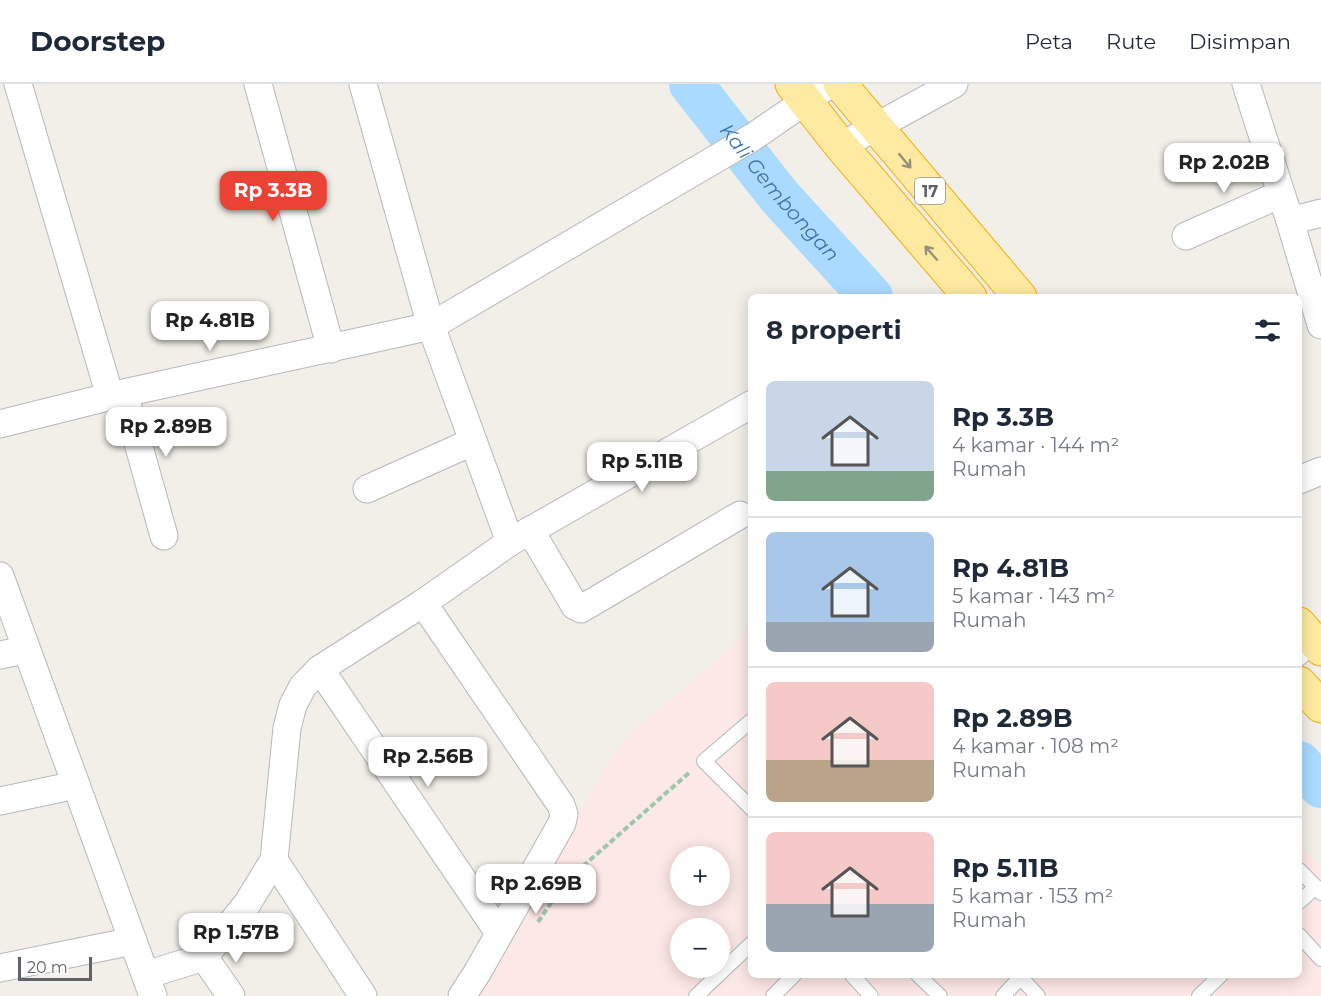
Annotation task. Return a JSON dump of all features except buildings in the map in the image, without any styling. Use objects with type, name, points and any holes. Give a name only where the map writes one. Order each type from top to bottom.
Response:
[{"type":"highway","name":"17","points":[[840,84],[1017,294]]},
{"type":"highway","name":"17","points":[[809,90],[841,146],[967,294]]},
{"type":"highway","points":[[1302,686],[1321,706]]},
{"type":"street","points":[[18,84],[164,536]]},
{"type":"street","points":[[258,84],[331,349]]},
{"type":"street","points":[[363,84],[431,326],[472,442],[520,536],[575,606],[581,609],[740,515]]},
{"type":"street","points":[[841,146],[954,84]]},
{"type":"street","points":[[1246,84],[1319,310]]},
{"type":"street","points":[[0,424],[117,394],[431,326],[747,140],[809,90]]},
{"type":"street","points":[[1186,236],[1281,194]]},
{"type":"street","points":[[1290,221],[1321,213]]},
{"type":"street","points":[[0,576],[13,653],[76,785],[150,986],[204,957],[247,904],[274,860],[287,728],[293,705],[303,686],[320,669],[423,603],[520,536],[748,406]]},
{"type":"street","points":[[367,489],[472,442]]},
{"type":"street","points":[[1302,479],[1321,471]]},
{"type":"street","points":[[423,603],[561,805],[564,814],[562,823],[462,996]]},
{"type":"street","points":[[320,669],[500,933]]},
{"type":"street","points":[[0,801],[76,785]]},
{"type":"street","points":[[274,860],[363,996]]},
{"type":"street","points":[[0,968],[133,941]]},
{"type":"street","points":[[204,957],[231,996]]},
{"type":"lane","points":[[748,723],[704,761],[748,804]]},
{"type":"lane","points":[[1302,873],[1318,890],[1302,900]]},
{"type":"lane","points":[[1302,938],[1321,959]]},
{"type":"lane","points":[[696,996],[748,947]]},
{"type":"lane","points":[[773,996],[791,978]]},
{"type":"lane","points":[[855,978],[871,996]]},
{"type":"lane","points":[[921,978],[940,996]]},
{"type":"lane","points":[[1199,996],[1218,978]]},
{"type":"lane","points":[[1003,996],[1018,980],[1023,980],[1038,996]]},
{"type":"path","points":[[534,929],[562,887],[581,868],[704,761]]},
{"type":"shaded area","points":[[748,625],[748,978],[1302,978],[1302,846],[1321,867],[1321,996],[474,996],[512,935],[612,755],[632,732],[733,646]]},
{"type":"waterway","name":"Kali Gembongan","points":[[691,84],[779,196],[868,294]]},
{"type":"waterway","name":"Kali Gembongan","points":[[1302,766],[1321,786]]}]
